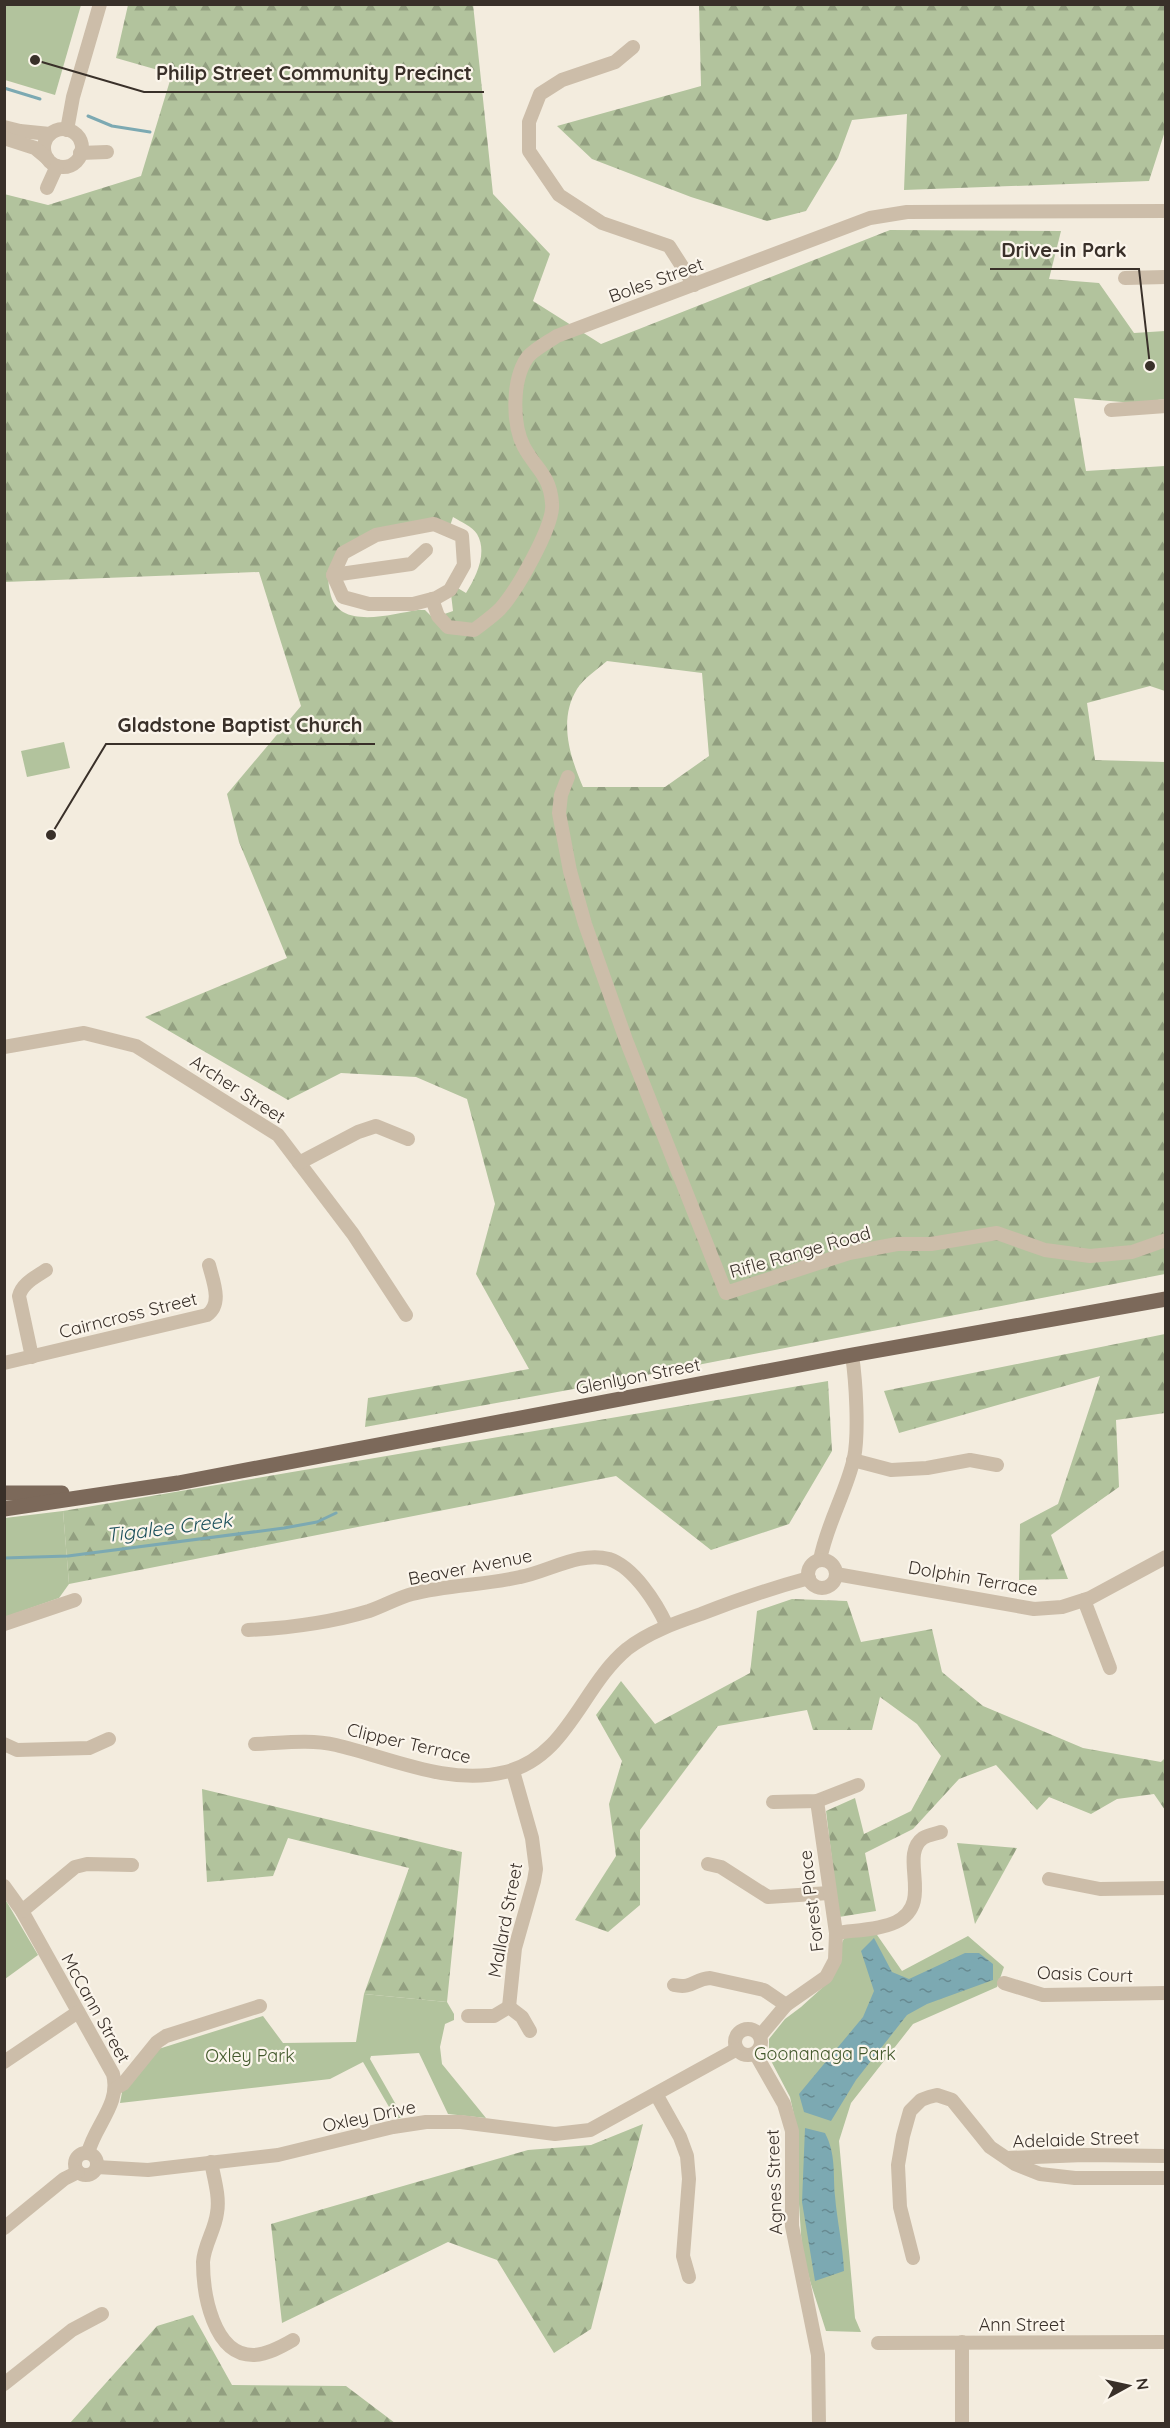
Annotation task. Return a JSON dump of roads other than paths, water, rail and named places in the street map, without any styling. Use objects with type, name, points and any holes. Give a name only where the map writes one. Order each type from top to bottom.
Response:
[{"type":"main road","name":"Glenlyon Street","points":[[4,1509],[119,1493],[852,1355],[1166,1299]]},
{"type":"main road","name":"Glenlyon Street","points":[[4,1493],[119,1493]]},
{"type":"street","points":[[67,130],[73,97],[100,4]]},
{"type":"street","points":[[633,47],[615,62],[562,80],[540,94],[529,122],[529,151],[559,195],[602,223],[669,246],[694,285]]},
{"type":"street","points":[[4,127],[50,134]]},
{"type":"street","points":[[4,138],[35,148],[52,162],[69,166],[80,153],[80,141],[73,132],[55,131],[50,134],[44,146],[52,162],[47,188]]},
{"type":"street","points":[[80,153],[107,152]]},
{"type":"street","name":"Boles Street","points":[[432,599],[438,616],[448,627],[474,630],[499,610],[518,585],[543,537],[553,506],[547,478],[524,446],[514,417],[516,387],[527,358],[557,336],[870,218],[907,212],[1166,211]]},
{"type":"street","points":[[1125,278],[1166,277]]},
{"type":"street","points":[[1111,410],[1166,406]]},
{"type":"street","points":[[434,524],[462,536],[465,565],[450,590],[432,599],[413,604],[369,604],[344,597],[333,575],[343,553],[376,536],[434,524]]},
{"type":"street","points":[[333,575],[411,564],[426,550]]},
{"type":"street","name":"Rifle Range Road","points":[[568,777],[561,795],[559,813],[570,871],[585,924],[626,1040],[726,1293],[849,1253],[897,1244],[931,1244],[997,1233],[1046,1250],[1090,1256],[1132,1252],[1166,1240]]},
{"type":"street","name":"Archer Street","points":[[4,1047],[84,1033],[136,1046],[278,1135],[353,1234],[406,1315]]},
{"type":"street","points":[[299,1163],[358,1132],[376,1126],[408,1139]]},
{"type":"street","name":"Cairncross Street","points":[[4,1363],[207,1315],[216,1302],[209,1265]]},
{"type":"street","points":[[32,1357],[19,1296],[25,1284],[46,1270]]},
{"type":"street","points":[[820,1560],[825,1535],[856,1446],[852,1355]]},
{"type":"street","points":[[853,1460],[891,1470],[927,1468],[970,1460],[997,1465]]},
{"type":"street","name":"Dolphin Terrace","points":[[836,1574],[1034,1609],[1062,1607],[1084,1600],[1166,1557]]},
{"type":"street","name":"Beaver Avenue","points":[[248,1630],[291,1628],[331,1621],[370,1610],[412,1594],[521,1577],[573,1560],[591,1558],[608,1559],[627,1569],[658,1606],[667,1626]]},
{"type":"street","points":[[820,1560],[833,1565],[836,1574],[832,1583],[824,1587],[815,1586],[809,1578],[812,1564],[820,1560]]},
{"type":"street","name":"Clipper Terrace","points":[[255,1744],[323,1743],[460,1776],[481,1776],[513,1770],[539,1757],[560,1737],[594,1684],[625,1651],[638,1641],[667,1626],[757,1593],[809,1578]]},
{"type":"street","points":[[4,1624],[75,1600]]},
{"type":"street","points":[[1084,1600],[1110,1668]]},
{"type":"street","points":[[4,1744],[17,1750],[89,1748],[109,1739]]},
{"type":"street","name":"Mallard Street","points":[[509,2007],[515,1948],[536,1869],[532,1838],[513,1770]]},
{"type":"street","points":[[773,1802],[816,1801],[858,1785]]},
{"type":"street","name":"Forest Place","points":[[760,2036],[786,2006],[819,1984],[832,1969],[837,1951],[816,1801]]},
{"type":"street","points":[[836,1933],[887,1925],[902,1919],[911,1908],[916,1895],[915,1851],[918,1844],[924,1837],[941,1832]]},
{"type":"street","points":[[22,1911],[75,1867],[87,1864],[132,1865]]},
{"type":"street","points":[[708,1864],[720,1867],[768,1898],[829,1893]]},
{"type":"street","points":[[1049,1879],[1100,1889],[1166,1888]]},
{"type":"street","name":"McCann Street","points":[[4,1886],[22,1911],[107,2063],[116,2088],[87,2153]]},
{"type":"street","points":[[674,1985],[689,1987],[710,1978],[764,1990],[786,2006]]},
{"type":"street","name":"Oasis Court","points":[[1004,1983],[1043,1995],[1166,1993]]},
{"type":"street","points":[[116,2088],[123,2084],[157,2042],[166,2036],[260,2006]]},
{"type":"street","points":[[468,2016],[494,2016],[509,2007],[522,2017],[530,2031]]},
{"type":"street","points":[[4,2062],[78,2012]]},
{"type":"street","points":[[752,2029],[760,2036],[761,2045],[755,2053],[745,2055],[737,2049],[736,2039],[742,2031],[752,2029]]},
{"type":"street","name":"Oxley Drive","points":[[97,2167],[148,2170],[278,2155],[410,2123],[461,2122],[555,2134],[590,2130],[737,2049]]},
{"type":"street","name":"Agnes Street","points":[[755,2053],[784,2104],[792,2131],[792,2226],[818,2355],[819,2424]]},
{"type":"street","points":[[656,2094],[680,2137],[687,2156],[689,2179],[683,2256],[689,2277]]},
{"type":"street","points":[[913,2258],[900,2207],[897,2165],[907,2121],[915,2105],[921,2100],[937,2095],[952,2100],[982,2138],[1005,2158]]},
{"type":"street","points":[[4,2228],[64,2179],[78,2172],[89,2175],[97,2167],[96,2158],[87,2153],[80,2155],[75,2161],[78,2172]]},
{"type":"street","name":"Adelaide Street","points":[[1005,2158],[1084,2155],[1166,2156]]},
{"type":"street","name":"Adelaide Street","points":[[1005,2158],[1029,2170],[1051,2177],[1166,2178]]},
{"type":"street","points":[[212,2162],[218,2214],[203,2261],[206,2290],[219,2334],[233,2349],[253,2355],[275,2350],[293,2340]]},
{"type":"street","points":[[4,2384],[72,2330],[102,2314]]},
{"type":"street","points":[[962,2342],[962,2424]]},
{"type":"street","name":"Ann Street","points":[[878,2343],[1166,2342]]},
{"type":"water","points":[[874,1938],[892,1972],[909,1979],[965,1953],[979,1953],[993,1964],[993,1980],[927,2004],[907,2015],[856,2080],[831,2121],[804,2112],[799,2094],[863,2017],[874,1991],[861,1951]]},
{"type":"water","points":[[805,2128],[825,2133],[831,2148],[844,2271],[815,2281],[802,2202]]},
{"type":"waterway","points":[[4,88],[40,99]]},
{"type":"waterway","points":[[88,116],[112,126],[150,132]]},
{"type":"waterway","name":"Tigalee Creek","points":[[4,1558],[68,1556],[284,1528],[317,1522],[336,1513]]},
{"type":"place","name":"Philip Street Community Precinct","points":[[35,60]]},
{"type":"place","name":"Drive-in Park","points":[[1150,366]]},
{"type":"place","name":"Gladstone Baptist Church","points":[[51,835]]},
{"type":"park label","name":"Goonanaga Park","points":[[825,2053]]},
{"type":"park label","name":"Oxley Park","points":[[250,2055]]}]
